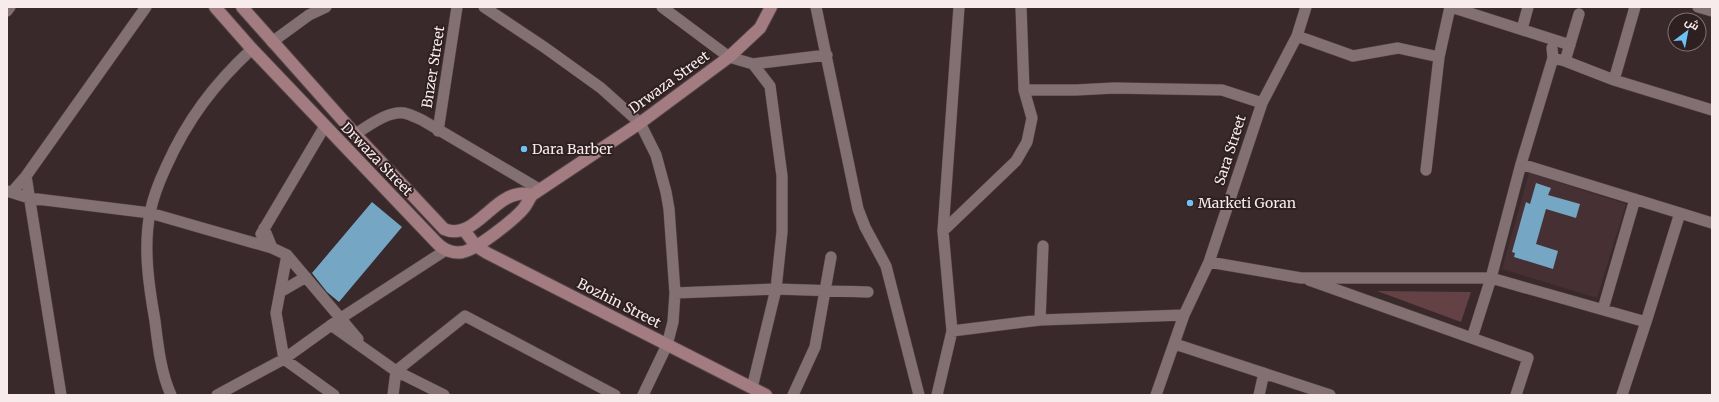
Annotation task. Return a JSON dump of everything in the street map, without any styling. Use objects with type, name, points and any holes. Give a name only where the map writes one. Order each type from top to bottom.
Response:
[{"type":"street","points":[[7,11],[10,7]]},
{"type":"street","points":[[146,7],[26,176],[9,191],[29,198],[150,213],[257,243],[287,255],[306,277],[336,322],[369,352],[396,371],[444,395]]},
{"type":"street","name":"Drwaza Street","points":[[215,7],[252,49],[434,241],[446,250],[461,252],[476,246],[500,229],[524,208],[536,192],[640,123],[730,57],[760,28],[772,7]]},
{"type":"street","name":"Drwaza Street","points":[[242,7],[355,134],[439,225],[451,232],[464,230],[505,200],[519,194],[536,192]]},
{"type":"street","points":[[272,42],[309,15],[326,7]]},
{"type":"street","name":"Bnzer Street","points":[[438,131],[457,7]]},
{"type":"street","points":[[484,7],[544,46],[602,88],[640,123],[656,155],[669,209],[674,293],[673,322],[667,345],[643,395]]},
{"type":"street","points":[[662,7],[730,57],[753,64],[827,55]]},
{"type":"street","points":[[816,7],[858,209],[865,227],[886,266],[919,395]]},
{"type":"street","points":[[937,395],[952,331],[943,231],[959,7]]},
{"type":"street","points":[[943,231],[1016,161],[1027,142],[1032,118],[1024,90],[1021,7]]},
{"type":"street","name":"Sara Street","points":[[1156,395],[1184,315],[1209,262],[1262,103],[1297,36],[1306,7]]},
{"type":"street","points":[[1426,170],[1439,57],[1450,7],[1570,45]]},
{"type":"street","points":[[1522,29],[1528,7]]},
{"type":"street","points":[[1614,80],[1636,7]]},
{"type":"street","points":[[1698,7],[1712,11]]},
{"type":"street","points":[[1565,61],[1579,14]]},
{"type":"street","points":[[1297,36],[1353,56],[1398,48],[1439,57]]},
{"type":"street","points":[[171,395],[166,381],[159,347],[149,279],[148,255],[150,213],[157,188],[170,157],[194,115],[229,70],[252,49]]},
{"type":"street","points":[[1472,338],[1491,278],[1552,53],[1565,61],[1614,80],[1712,110]]},
{"type":"street","points":[[752,388],[776,289],[782,232],[782,176],[770,86],[753,64]]},
{"type":"street","points":[[1024,90],[1114,88],[1222,90],[1262,103]]},
{"type":"street","points":[[355,134],[386,116],[396,113],[406,113],[438,131],[536,192]]},
{"type":"street","points":[[257,243],[264,228],[325,126]]},
{"type":"street","points":[[1521,164],[1712,223]]},
{"type":"street","points":[[26,176],[61,395]]},
{"type":"street","points":[[1603,309],[1635,199]]},
{"type":"street","points":[[1622,395],[1680,213]]},
{"type":"street","points":[[264,228],[272,248]]},
{"type":"street","name":"Bozhin Street","points":[[464,230],[476,246],[487,253],[766,395]]},
{"type":"street","points":[[1040,320],[1043,246]]},
{"type":"street","points":[[217,395],[284,359],[336,322],[446,250]]},
{"type":"street","points":[[287,255],[276,313],[284,359],[334,395]]},
{"type":"street","points":[[793,395],[815,347],[831,257]]},
{"type":"street","points":[[1209,262],[1301,278],[1528,358],[1516,395]]},
{"type":"street","points":[[280,292],[306,277]]},
{"type":"street","points":[[1301,278],[1491,278],[1646,322]]},
{"type":"street","points":[[674,293],[776,289],[868,292]]},
{"type":"street","points":[[952,331],[1040,320],[1184,315]]},
{"type":"street","points":[[393,395],[396,371],[465,316],[615,395]]},
{"type":"street","points":[[1175,344],[1330,395]]},
{"type":"street","points":[[1259,395],[1264,373]]},
{"type":"shaded area","points":[[1529,173],[1626,204],[1597,298],[1502,269]]},
{"type":"shaded area","points":[[1377,291],[1471,292],[1461,322]]},
{"type":"building","points":[[1536,183],[1551,188],[1548,195],[1580,204],[1576,218],[1546,209],[1536,244],[1558,251],[1553,269],[1514,257],[1515,253],[1512,252],[1526,202],[1530,204]]},
{"type":"building","points":[[372,202],[402,227],[339,302],[327,292],[312,273]]},
{"type":"place","name":"Dara Barber","points":[[524,149]]},
{"type":"place","name":"Marketi Goran","points":[[1190,203]]}]
